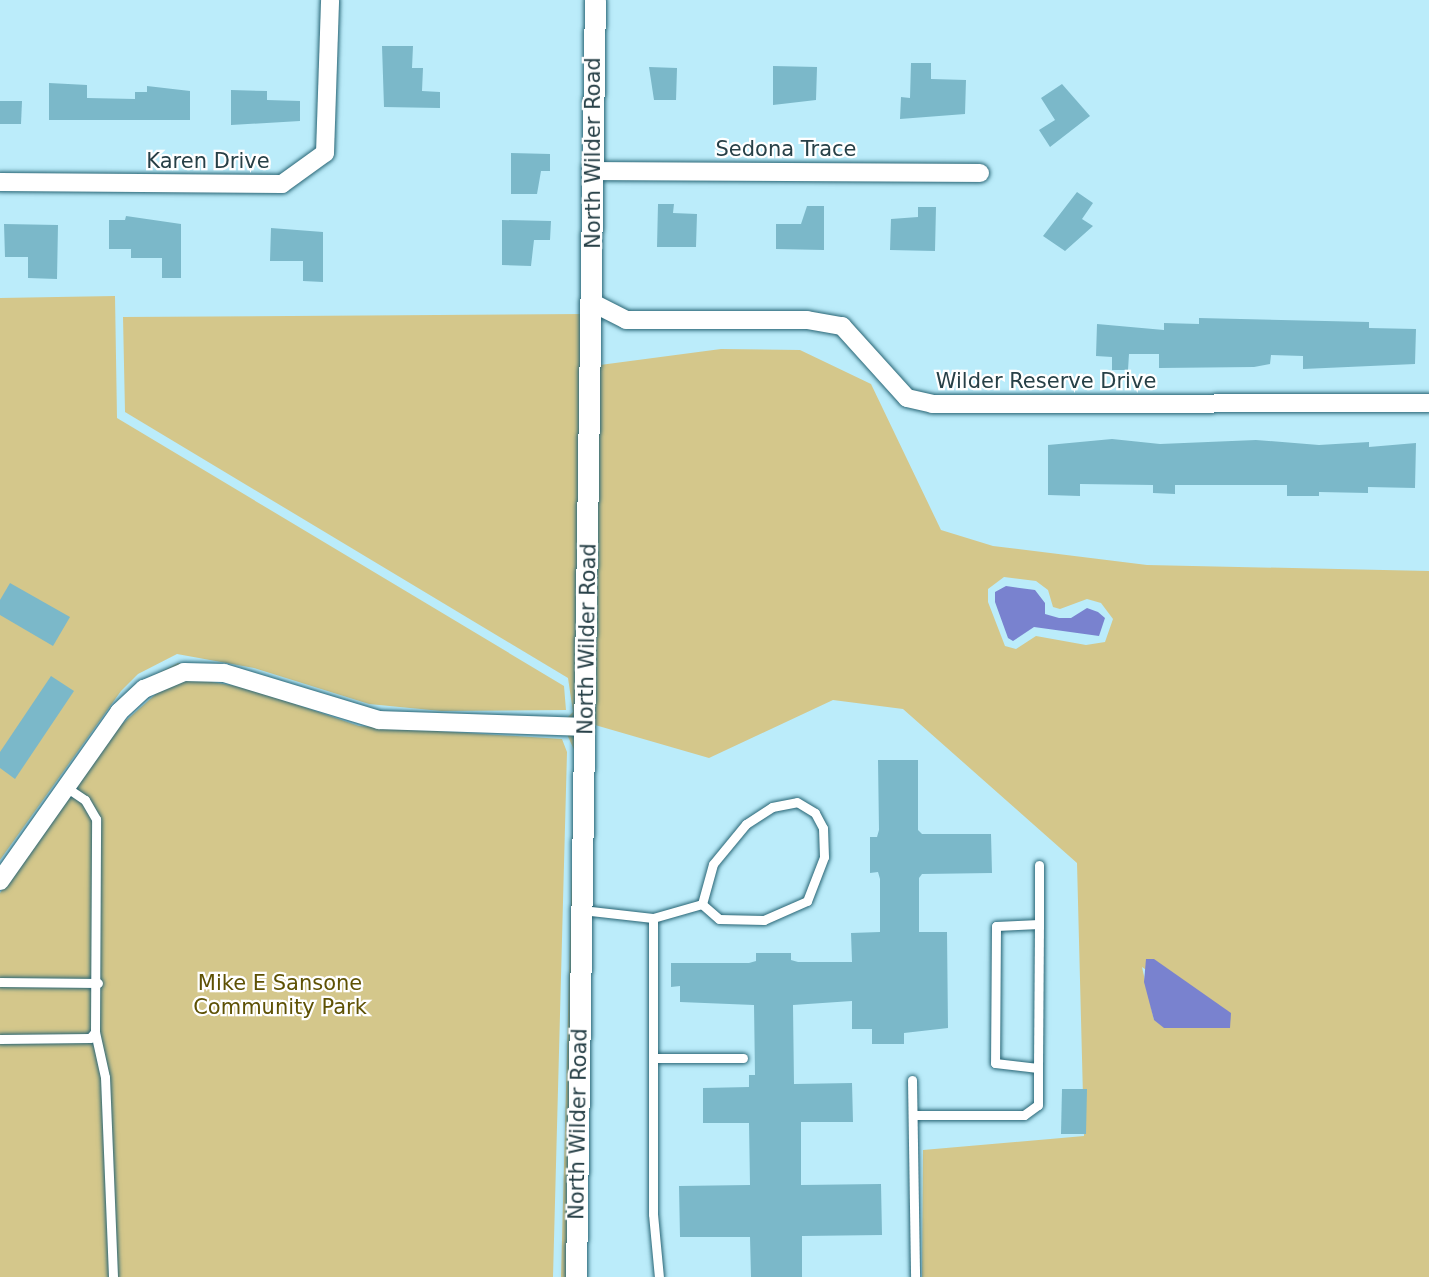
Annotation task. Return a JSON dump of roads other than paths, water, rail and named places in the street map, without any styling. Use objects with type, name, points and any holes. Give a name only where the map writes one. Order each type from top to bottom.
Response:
[{"type":"street","name":"Karen Drive","points":[[0,182],[282,184],[325,153],[330,0]]},
{"type":"street","name":"North Wilder Road","points":[[576,1277],[586,727],[592,303],[591,171],[595,0]]},
{"type":"street","name":"Sedona Trace","points":[[591,171],[980,173]]},
{"type":"street","name":"Wilder Reserve Drive","points":[[592,303],[626,320],[807,320],[842,326],[907,398],[932,404],[1429,403]]},
{"type":"street","points":[[0,881],[131,700],[184,672],[224,673],[379,720],[586,727]]},
{"type":"lane","points":[[66,787],[85,800],[96,819],[98,983],[95,1032],[105,1077],[113,1277]]},
{"type":"lane","points":[[797,802],[815,813],[823,828],[824,857],[807,901],[764,920],[719,919],[702,904],[713,864],[746,824],[772,807],[797,802]]},
{"type":"lane","points":[[914,1114],[1034,1113],[1038,1068],[1039,865]]},
{"type":"lane","points":[[582,910],[652,918],[702,904]]},
{"type":"lane","points":[[652,918],[659,1277]]},
{"type":"lane","points":[[1038,1068],[995,1063],[993,934],[1005,924],[1039,924]]},
{"type":"lane","points":[[0,982],[98,983]]},
{"type":"lane","points":[[0,1039],[90,1038],[95,1032]]},
{"type":"lane","points":[[653,1058],[743,1058]]},
{"type":"lane","points":[[912,1080],[915,1277]]},
{"type":"water","points":[[1006,586],[1035,590],[1045,603],[1045,614],[1059,618],[1071,618],[1087,608],[1098,612],[1105,618],[1099,636],[1034,627],[1013,641],[1008,638],[995,602],[995,592]]},
{"type":"water","points":[[1146,959],[1154,959],[1231,1013],[1230,1028],[1164,1028],[1154,1020],[1144,982]]},
{"type":"park label","name":"Mike E Sansone Community Park","points":[[280,995]]}]
